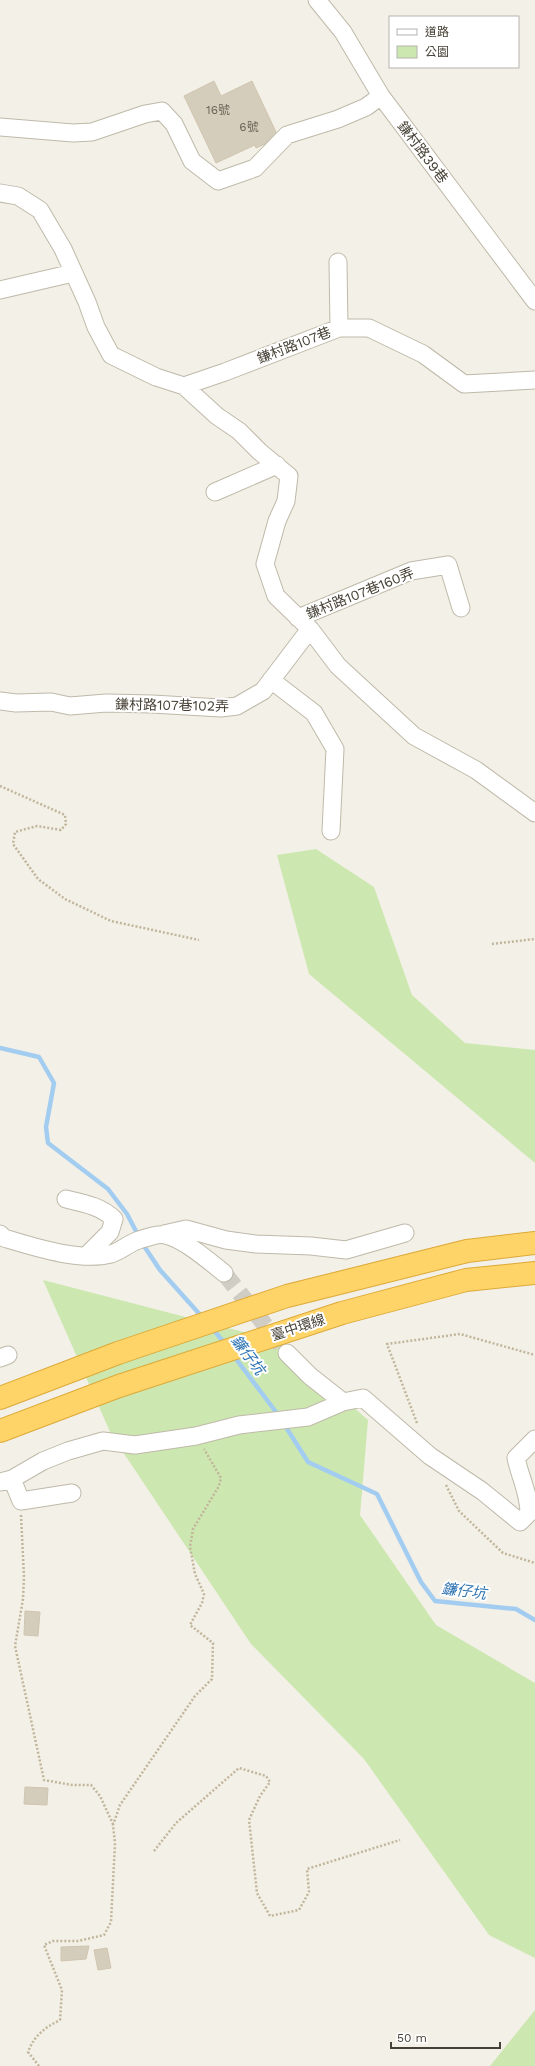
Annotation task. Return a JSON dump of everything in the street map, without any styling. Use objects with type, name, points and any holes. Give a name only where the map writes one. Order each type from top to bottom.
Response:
[{"type":"highway","points":[[0,1398],[118,1353],[287,1296],[459,1253],[535,1243]]},
{"type":"highway","name":"臺中環線","points":[[0,1431],[119,1386],[342,1313],[466,1280],[535,1273]]},
{"type":"street","name":"鎌村路39巷","points":[[317,0],[343,32],[381,96],[535,301]]},
{"type":"street","points":[[0,127],[73,133],[92,132],[145,114],[162,110],[174,124],[192,161],[218,181],[255,168],[286,135],[345,116],[366,107],[381,96]]},
{"type":"street","points":[[0,193],[18,196],[40,210],[63,249],[96,327],[112,355],[156,377],[184,386],[217,416],[239,431],[260,452],[289,476],[286,501],[278,521],[265,564],[276,596],[304,623]]},
{"type":"street","points":[[338,262],[339,328]]},
{"type":"street","points":[[0,290],[74,273]]},
{"type":"street","name":"鎌村路107巷","points":[[184,386],[225,372],[339,328],[369,328],[422,354],[464,384],[535,380]]},
{"type":"street","points":[[215,492],[277,465]]},
{"type":"street","name":"鎌村路107巷160弄","points":[[461,608],[448,565],[411,571],[304,623],[338,666],[414,736],[476,770],[535,813]]},
{"type":"street","name":"鎌村路107巷102弄","points":[[0,701],[16,703],[51,702],[70,706],[106,703],[221,708],[237,706],[263,691],[304,623]]},
{"type":"street","points":[[271,680],[314,713],[335,749],[331,831]]},
{"type":"street","points":[[66,1199],[87,1204],[108,1213],[114,1219],[110,1232],[87,1255]]},
{"type":"street","points":[[0,1234],[4,1238],[36,1248],[64,1254],[87,1255],[112,1254],[139,1240],[186,1229],[226,1240],[256,1244],[311,1246],[346,1250],[405,1233]]},
{"type":"street","points":[[164,1234],[200,1253],[224,1273]]},
{"type":"street","points":[[287,1353],[310,1376],[343,1402]]},
{"type":"street","points":[[72,1493],[32,1501],[20,1501],[6,1481],[43,1461],[68,1451],[102,1441],[135,1445],[196,1436],[240,1425],[308,1417],[343,1402],[363,1398],[430,1456],[482,1491],[520,1522],[529,1513],[529,1499],[519,1472],[516,1458],[535,1439]]},
{"type":"path","points":[[0,786],[65,815],[66,824],[61,830],[37,826],[15,832],[13,844],[38,879],[65,899],[111,921],[199,940]]},
{"type":"path","points":[[492,944],[535,939]]},
{"type":"path","points":[[386,1344],[460,1334],[535,1355]]},
{"type":"path","points":[[113,1824],[120,1805],[195,1696],[212,1679],[213,1642],[190,1625],[202,1602],[204,1594],[194,1574],[190,1547],[193,1529],[219,1486],[221,1478],[196,1436]]},
{"type":"path","points":[[20,1501],[24,1578],[23,1599],[15,1646],[44,1780],[72,1785],[91,1785],[100,1796],[113,1824],[115,1843],[111,1922],[104,1935],[78,1941],[53,1941],[44,1945],[62,1990],[60,2020],[45,2028],[32,2041],[28,2052],[39,2066]]},
{"type":"path","points":[[154,1851],[176,1823],[239,1768],[266,1776],[270,1782],[260,1796],[249,1820],[257,1893],[270,1916],[300,1910],[310,1892],[307,1869],[400,1840]]},
{"type":"green space","points":[[316,849],[374,887],[412,995],[465,1043],[535,1050],[535,1163],[309,974],[277,855]]},
{"type":"green space","points":[[43,1280],[278,1341],[368,1420],[360,1515],[436,1625],[535,1683],[535,1958],[489,1935],[364,1759],[251,1644],[111,1434]]},
{"type":"green space","points":[[535,2010],[535,2066],[490,2066]]},
{"type":"building","points":[[214,81],[221,96],[252,81],[276,132],[265,144],[256,148],[255,145],[216,163],[184,96]]},
{"type":"building","points":[[25,1611],[40,1612],[38,1636],[24,1635]]},
{"type":"building","points":[[25,1787],[48,1788],[47,1805],[24,1804]]},
{"type":"building","points":[[89,1946],[86,1959],[61,1961],[61,1947]]},
{"type":"building","points":[[107,1948],[111,1968],[98,1970],[94,1950]]},
{"type":"waterway","name":"鐮仔坑","points":[[0,1048],[39,1057],[54,1083],[46,1127],[48,1143],[108,1189],[127,1214],[139,1237]]},
{"type":"waterway","name":"鐮仔坑","points":[[142,1243],[160,1270],[203,1318]]},
{"type":"waterway","name":"鐮仔坑","points":[[212,1328],[226,1345]]},
{"type":"waterway","name":"鐮仔坑","points":[[233,1355],[279,1416]]},
{"type":"waterway","name":"鐮仔坑","points":[[284,1424],[308,1462],[377,1494],[421,1582],[435,1601],[516,1609],[535,1620]]},
{"type":"tunnel","points":[[224,1273],[287,1353]]}]
